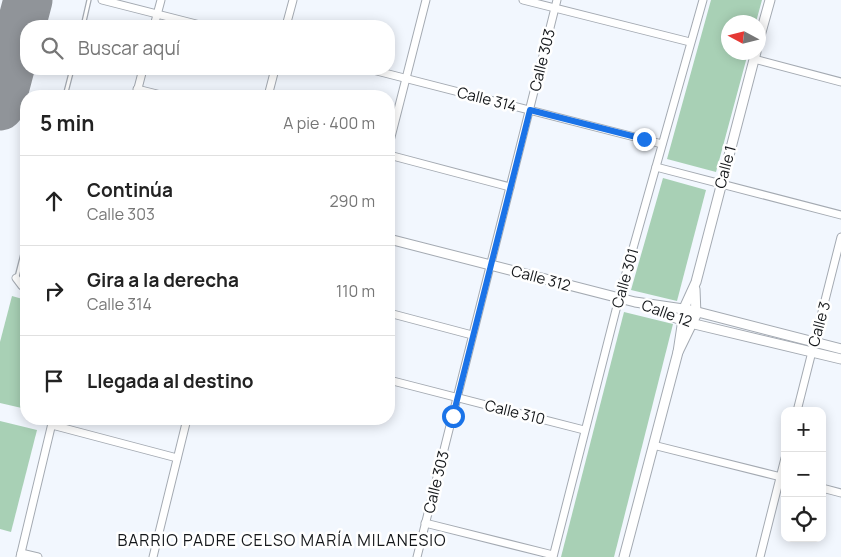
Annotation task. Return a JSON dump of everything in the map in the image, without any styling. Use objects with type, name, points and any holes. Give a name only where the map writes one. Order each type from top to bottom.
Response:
[{"type":"street","points":[[102,0],[181,20]]},
{"type":"street","points":[[156,20],[161,0]]},
{"type":"street","points":[[288,20],[293,0]]},
{"type":"street","points":[[395,121],[426,0]]},
{"type":"street","points":[[523,0],[690,42]]},
{"type":"street","name":"Calle 303","points":[[417,557],[557,0]]},
{"type":"street","name":"Calle 301","points":[[553,556],[619,298],[703,0]]},
{"type":"street","points":[[766,15],[770,0]]},
{"type":"street","points":[[766,59],[841,82]]},
{"type":"street","name":"Calle 1","points":[[624,557],[678,352],[684,310],[696,282],[754,60]]},
{"type":"street","points":[[138,90],[142,75]]},
{"type":"street","points":[[270,90],[273,75]]},
{"type":"street","name":"Calle 314","points":[[394,75],[662,144]]},
{"type":"street","points":[[395,157],[510,187]]},
{"type":"street","points":[[656,167],[841,215]]},
{"type":"street","name":"Calle 3","points":[[798,407],[841,237]]},
{"type":"street","name":"Calle 312","points":[[395,240],[635,302]]},
{"type":"street","points":[[16,278],[20,283]]},
{"type":"street","name":"Calle 1","points":[[678,352],[696,312],[696,282]]},
{"type":"street","name":"Calle 12","points":[[635,302],[692,324],[813,347],[841,349]]},
{"type":"street","name":"Calle 12","points":[[635,302],[696,312],[813,347],[841,359]]},
{"type":"street","points":[[395,315],[472,335]]},
{"type":"street","name":"Calle 310","points":[[395,382],[584,430]]},
{"type":"street","points":[[38,557],[20,555],[52,425]]},
{"type":"street","points":[[63,425],[177,458]]},
{"type":"street","points":[[153,557],[185,425]]},
{"type":"street","points":[[653,445],[781,478]]},
{"type":"street","points":[[760,557],[781,482]]},
{"type":"street","points":[[826,489],[841,493]]},
{"type":"street","points":[[425,523],[553,556]]},
{"type":"lane","points":[[85,20],[90,0]]},
{"type":"lane","points":[[67,90],[70,75]]},
{"type":"lane","points":[[16,278],[20,264]]},
{"type":"green space","points":[[711,0],[762,0],[758,15],[721,15],[721,60],[746,60],[716,172],[667,159]]},
{"type":"green space","points":[[663,178],[706,190],[677,301],[631,290]]},
{"type":"green space","points":[[12,296],[20,298],[20,408],[0,403],[0,342]]},
{"type":"green space","points":[[624,312],[673,324],[614,557],[561,557]]},
{"type":"green space","points":[[0,421],[37,430],[11,532],[0,529]]},
{"type":"runway","points":[[23,20],[28,0]]},
{"type":"runway","points":[[0,106],[20,30]]},
{"type":"district","name":"BARRIO PADRE CELSO MARÍA MILANESIO","points":[[282,540]]},
{"type":"route","points":[[453,416],[530,110],[644,139]]}]
